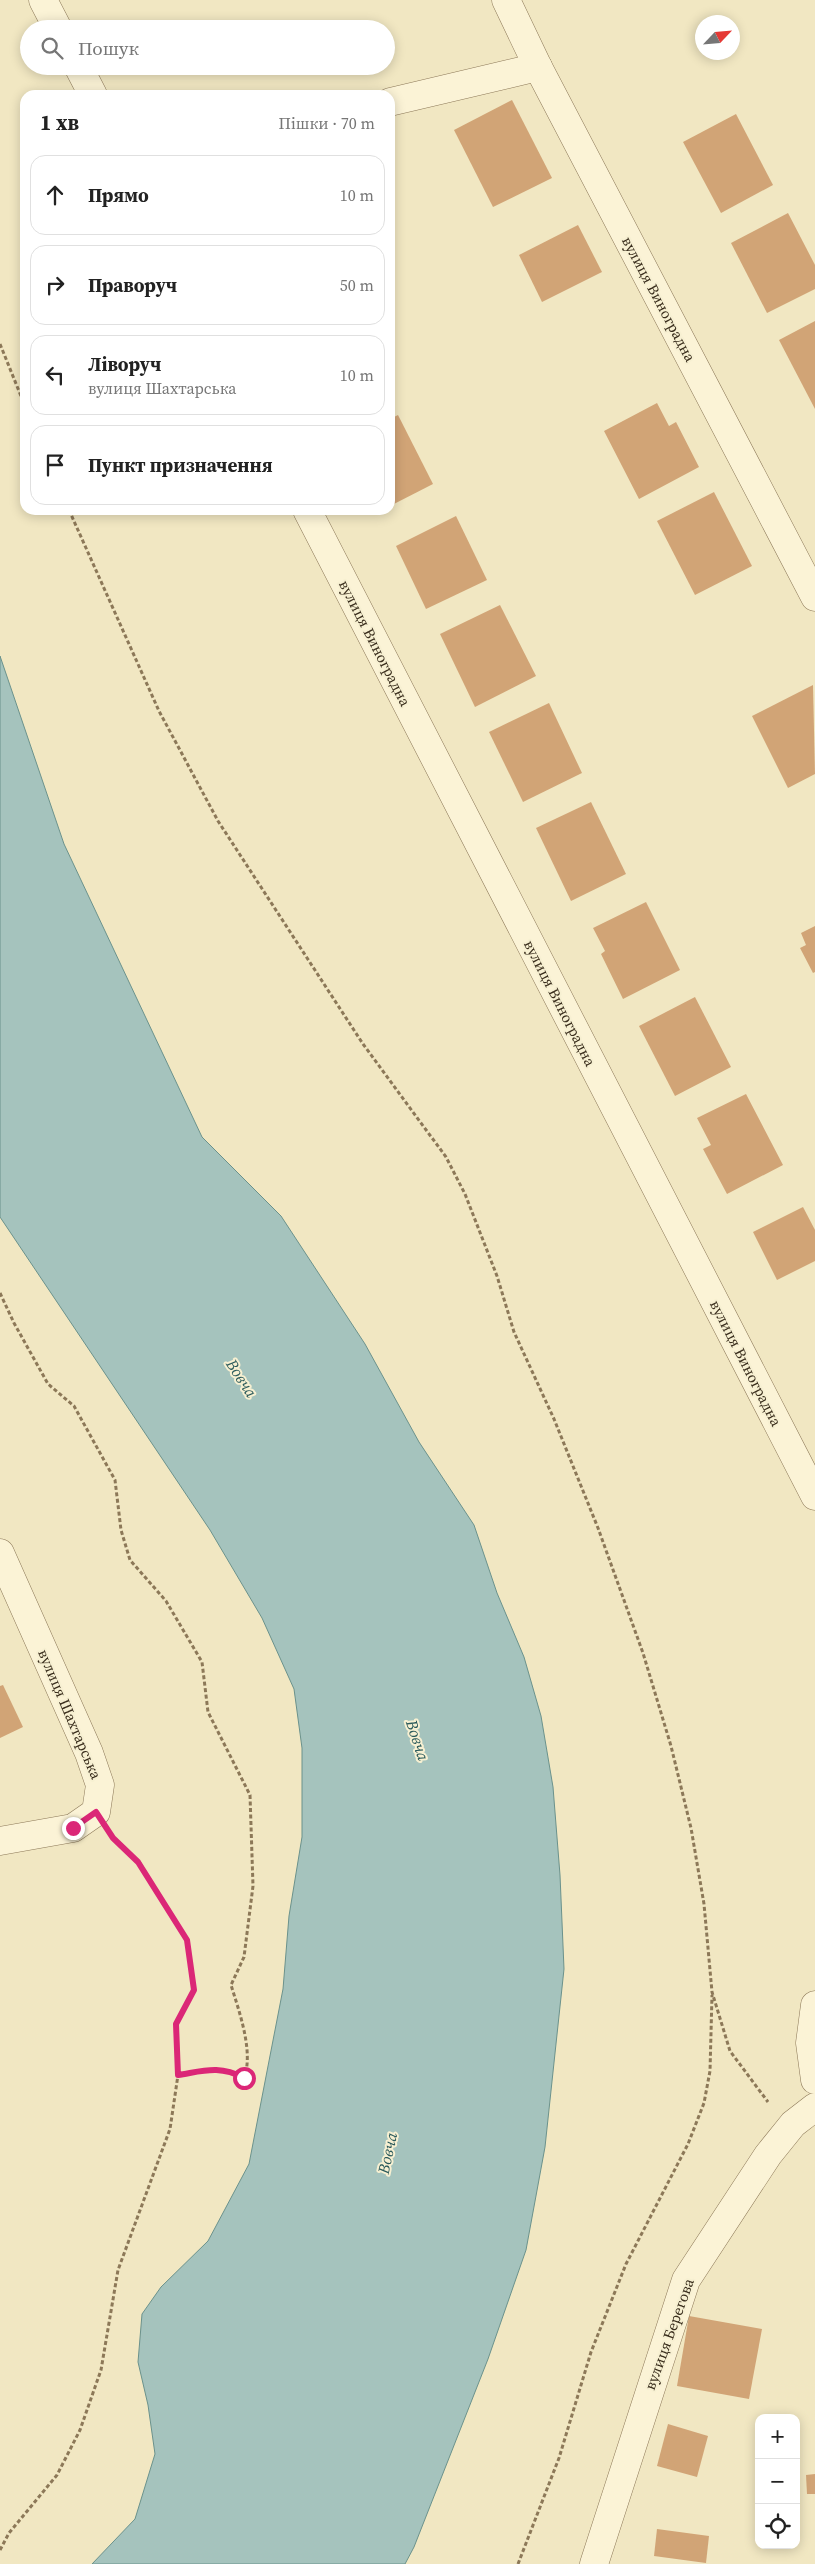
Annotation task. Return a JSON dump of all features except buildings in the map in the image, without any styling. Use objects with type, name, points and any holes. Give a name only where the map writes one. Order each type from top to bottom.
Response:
[{"type":"street","points":[[43,0],[53,20]]},
{"type":"street","name":"вулиця Виноградна","points":[[506,0],[538,67],[815,596]]},
{"type":"street","points":[[395,101],[538,67]]},
{"type":"street","points":[[83,75],[90,90]]},
{"type":"street","name":"вулиця Виноградна","points":[[310,515],[815,1496]]},
{"type":"street","name":"вулиця Шахтарська","points":[[0,1552],[89,1753],[100,1785],[96,1812]]},
{"type":"street","points":[[0,1841],[73,1828],[96,1812]]},
{"type":"street","points":[[815,2005],[810,2043],[815,2080]]},
{"type":"street","name":"вулиця Берегова","points":[[594,2564],[686,2280],[768,2155],[793,2124],[815,2108]]},
{"type":"path","points":[[0,344],[20,394]]},
{"type":"path","points":[[71,515],[159,711],[218,820],[363,1044],[446,1157],[465,1194],[497,1276],[514,1332],[554,1419],[580,1483],[643,1653],[671,1746],[691,1828],[704,1904],[712,1992],[710,2071],[704,2103],[688,2144],[626,2264],[591,2352],[558,2458],[518,2564]]},
{"type":"path","points":[[0,1293],[14,1323],[48,1384],[74,1406],[115,1480],[121,1530],[130,1560],[166,1601],[202,1662],[208,1712],[250,1795],[253,1886],[244,1957],[231,1985],[243,2023],[247,2070],[244,2078],[229,2070],[210,2070],[178,2075]]},
{"type":"path","points":[[0,2550],[9,2533],[57,2475],[80,2430],[101,2370],[118,2270],[170,2129],[178,2075],[176,2024],[194,1990],[187,1940],[138,1862],[113,1838],[96,1812]]},
{"type":"path","points":[[712,1992],[730,2051],[765,2100],[793,2124]]},
{"type":"water","name":"Вовча","points":[[0,656],[64,844],[202,1137],[281,1216],[365,1344],[419,1442],[474,1525],[497,1593],[524,1657],[541,1716],[553,1787],[560,1875],[564,1969],[545,2147],[526,2250],[488,2359],[414,2547],[405,2564],[92,2564],[135,2519],[155,2454],[148,2405],[138,2362],[142,2314],[161,2287],[208,2241],[249,2164],[283,1989],[289,1916],[302,1837],[302,1748],[294,1689],[262,1618],[210,1530],[0,1217]]},
{"type":"route","points":[[73,1828],[96,1812],[113,1838],[138,1862],[187,1940],[194,1990],[176,2024],[178,2075],[210,2070],[229,2070],[244,2078]]}]
